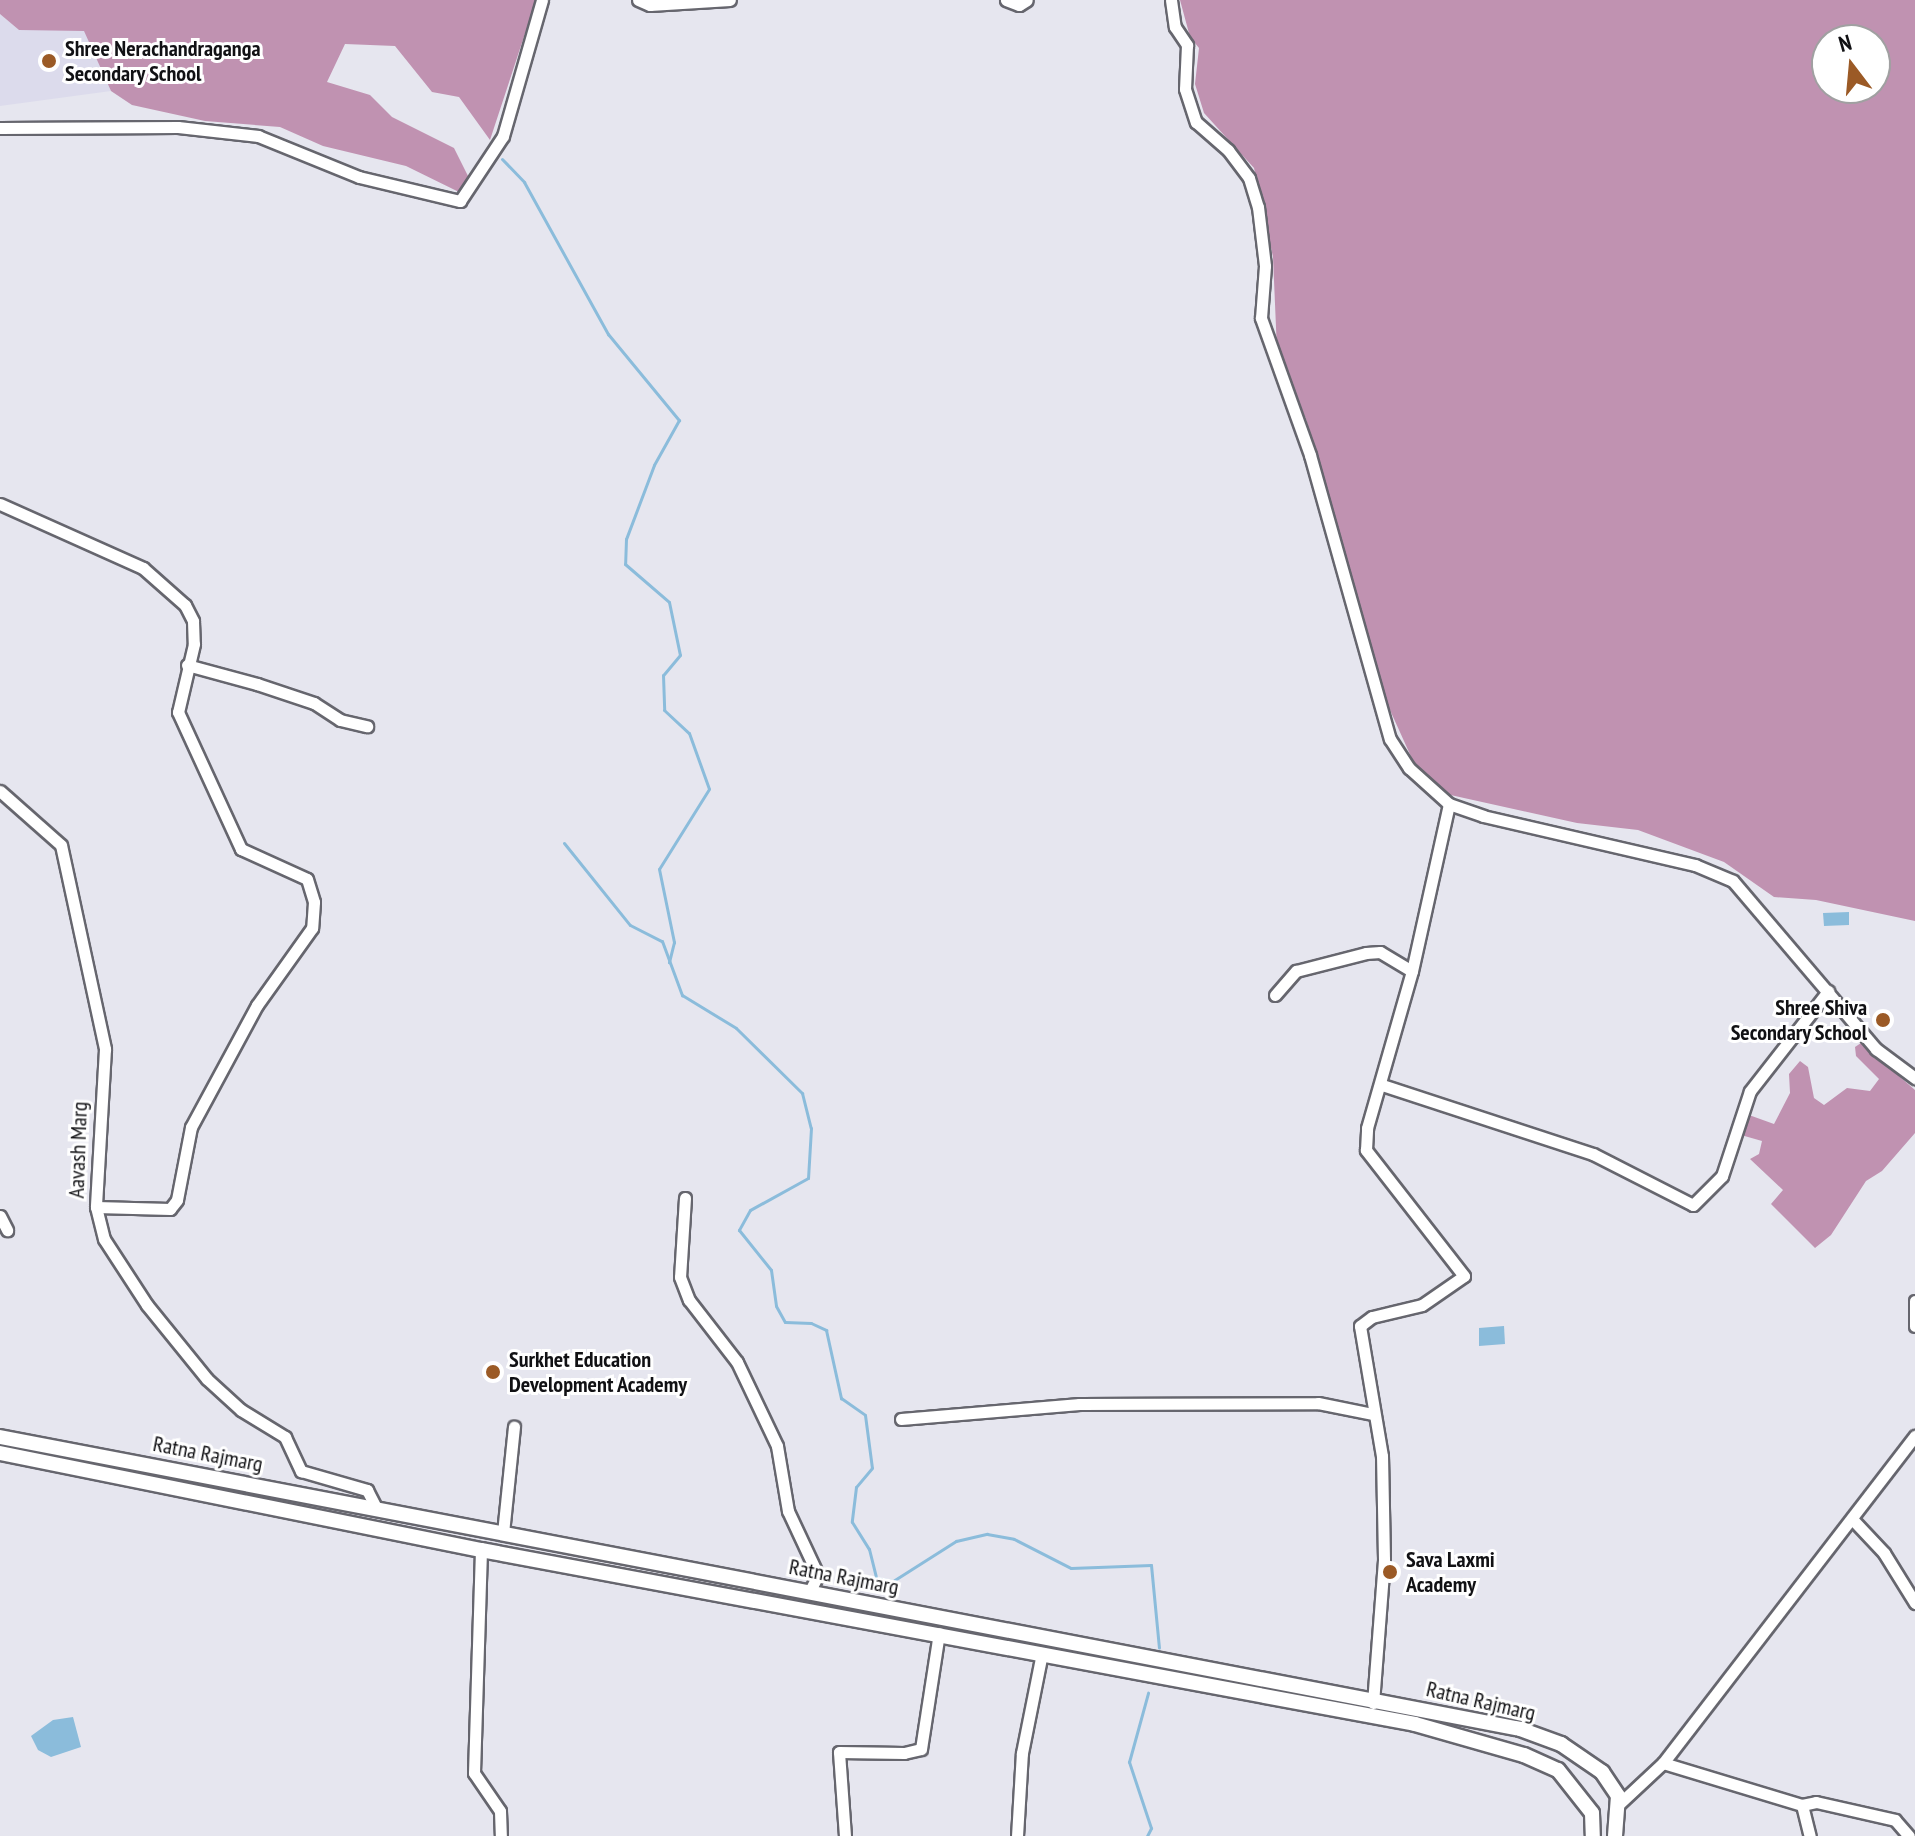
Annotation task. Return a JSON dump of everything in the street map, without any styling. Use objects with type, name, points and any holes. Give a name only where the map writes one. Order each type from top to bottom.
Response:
[{"type":"main road","name":"Ratna Rajmarg","points":[[0,1437],[1520,1729],[1561,1744],[1602,1772],[1619,1804]]},
{"type":"main road","name":"Ratna Rajmarg","points":[[0,1453],[481,1550],[1415,1724],[1524,1755],[1558,1770],[1592,1813],[1593,1836]]},
{"type":"main road","points":[[1415,1724],[1418,1709]]},
{"type":"main road","points":[[1615,1836],[1619,1804]]},
{"type":"street","points":[[0,128],[178,127],[258,136],[359,177],[460,201],[503,136],[542,0],[557,0]]},
{"type":"street","points":[[638,0],[650,5],[730,0]]},
{"type":"street","points":[[1006,0],[1019,5],[1027,0]]},
{"type":"street","points":[[1171,0],[1175,27],[1187,45],[1185,89],[1196,122],[1228,150],[1249,178],[1258,207],[1265,266],[1261,318],[1310,455],[1390,739],[1425,787],[1449,804],[1695,865],[1733,881],[1876,1049],[1915,1078]]},
{"type":"street","points":[[0,504],[134,563],[173,590],[193,621],[178,712],[241,849],[307,879],[314,902],[312,928],[257,1005],[210,1085],[191,1127],[177,1200],[170,1209],[96,1207]]},
{"type":"street","points":[[187,665],[314,703],[340,720],[367,726]]},
{"type":"street","name":"Aavash Marg","points":[[0,791],[61,845],[105,1049],[96,1207],[117,1263],[207,1379],[241,1410],[285,1437],[301,1471],[367,1490],[376,1508]]},
{"type":"street","points":[[1373,1703],[1384,1559],[1382,1456],[1372,1414],[1360,1326],[1372,1317],[1422,1305],[1464,1276],[1366,1150],[1367,1128],[1382,1085],[1412,971],[1449,804]]},
{"type":"street","points":[[1275,995],[1296,971],[1366,953],[1380,952],[1412,971]]},
{"type":"street","points":[[1382,1085],[1593,1154],[1693,1205],[1722,1176],[1750,1091],[1828,991]]},
{"type":"street","points":[[685,1198],[680,1277],[689,1300],[737,1362],[777,1446],[788,1511],[818,1575],[809,1593]]},
{"type":"street","points":[[0,1216],[7,1230]]},
{"type":"street","points":[[1915,1301],[1915,1326]]},
{"type":"street","points":[[901,1419],[1079,1404],[1318,1403],[1372,1414]]},
{"type":"street","points":[[503,1533],[514,1427]]},
{"type":"street","points":[[1619,1804],[1663,1763],[1854,1521],[1915,1436]]},
{"type":"street","points":[[1854,1521],[1884,1553],[1915,1603]]},
{"type":"street","points":[[481,1550],[474,1773],[500,1811],[501,1836]]},
{"type":"street","points":[[845,1836],[839,1752],[904,1753],[921,1749],[939,1633]]},
{"type":"street","points":[[1017,1836],[1022,1753],[1042,1653]]},
{"type":"street","points":[[1663,1763],[1802,1805],[1838,1806],[1895,1820],[1909,1836]]},
{"type":"street","points":[[1802,1805],[1810,1836]]},
{"type":"shaded area","points":[[0,0],[536,0],[490,140],[459,97],[432,92],[395,46],[345,44],[327,82],[370,95],[392,117],[454,148],[469,178],[463,194],[406,166],[323,146],[280,127],[205,121],[132,105],[111,91],[84,31],[19,30],[0,14]]},
{"type":"shaded area","points":[[1180,0],[1915,0],[1915,921],[1816,900],[1774,897],[1724,862],[1638,830],[1577,823],[1446,794],[1413,761],[1385,699],[1306,419],[1277,351],[1273,257],[1254,168],[1204,113],[1195,84],[1199,48],[1190,37]]},
{"type":"shaded area","name":"Shree Nerachandraganga Secondary School","points":[[0,14],[19,30],[84,30],[111,91],[0,106]]},
{"type":"shaded area","points":[[1861,1043],[1915,1090],[1915,1133],[1882,1171],[1866,1181],[1831,1235],[1815,1248],[1771,1204],[1783,1190],[1750,1159],[1759,1154],[1762,1141],[1741,1135],[1749,1115],[1774,1124],[1790,1093],[1789,1074],[1800,1061],[1808,1067],[1814,1098],[1824,1105],[1847,1088],[1870,1091],[1879,1079],[1856,1056],[1855,1047]]},
{"type":"water","points":[[1849,912],[1849,925],[1824,926],[1823,913]]},
{"type":"water","points":[[1504,1326],[1505,1344],[1479,1346],[1479,1328]]},
{"type":"water","points":[[73,1717],[81,1747],[51,1757],[38,1750],[31,1736],[53,1720]]},
{"type":"waterway","points":[[502,159],[524,182],[608,334],[679,420],[654,465],[626,539],[625,564],[669,602],[680,655],[663,675],[664,710],[689,733],[709,789],[659,869],[674,942],[669,962]]},
{"type":"waterway","points":[[564,843],[630,925],[662,941],[682,995],[736,1028],[802,1093],[811,1128],[808,1178],[750,1210],[739,1230],[771,1270],[776,1306],[785,1322],[811,1323],[826,1330],[841,1398],[865,1415],[872,1468],[856,1487],[852,1522],[869,1549],[876,1578],[893,1581],[956,1541],[987,1534],[1014,1539],[1071,1568],[1151,1565],[1159,1648]]},
{"type":"waterway","points":[[1147,1836],[1151,1828],[1129,1762],[1148,1693]]},
{"type":"place","name":"Shree Nerachandraganga Secondary School","points":[[49,61]]},
{"type":"place","name":"Shree Shiva Secondary School","points":[[1883,1020]]},
{"type":"place","name":"Surkhet Education Development Academy","points":[[493,1372]]},
{"type":"place","name":"Sava Laxmi Academy","points":[[1390,1572]]}]
